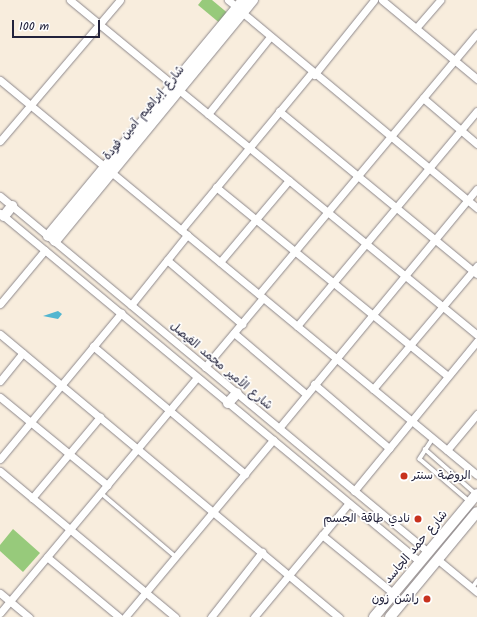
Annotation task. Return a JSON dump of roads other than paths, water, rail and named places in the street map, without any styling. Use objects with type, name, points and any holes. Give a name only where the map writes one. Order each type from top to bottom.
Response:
[{"type":"street","points":[[70,0],[477,335]]},
{"type":"street","points":[[0,140],[120,0]]},
{"type":"street","points":[[228,0],[241,7],[270,36],[313,74],[477,208]]},
{"type":"street","name":"شارع إبراهيم آمين فودة","points":[[51,238],[205,53],[241,7],[253,0]]},
{"type":"street","points":[[131,305],[167,260],[184,232],[216,187],[374,0]]},
{"type":"street","points":[[382,0],[477,79]]},
{"type":"street","points":[[416,28],[440,0]]},
{"type":"street","points":[[205,367],[242,324],[295,251],[477,33]]},
{"type":"street","points":[[208,114],[270,36]]},
{"type":"street","points":[[0,80],[477,475]]},
{"type":"street","points":[[423,98],[477,144]]},
{"type":"street","points":[[297,326],[477,110]]},
{"type":"street","points":[[280,111],[435,239],[476,270],[410,345],[374,389]]},
{"type":"street","points":[[220,262],[288,180]]},
{"type":"street","points":[[216,187],[448,376]]},
{"type":"street","points":[[279,428],[477,188]]},
{"type":"street","name":"شارع الأمير محمد الفيصل","points":[[0,196],[428,552]]},
{"type":"street","points":[[2,215],[12,206]]},
{"type":"street","name":"شارع الأمير محمد الفيصل","points":[[2,215],[420,562]]},
{"type":"street","points":[[0,304],[45,250]]},
{"type":"street","points":[[167,260],[242,324]]},
{"type":"street","points":[[0,460],[121,313]]},
{"type":"street","points":[[234,333],[306,394]]},
{"type":"street","points":[[0,334],[339,617]]},
{"type":"street","points":[[354,491],[477,341]]},
{"type":"street","points":[[93,346],[245,474]]},
{"type":"street","points":[[0,381],[23,353]]},
{"type":"street","points":[[0,613],[197,377]]},
{"type":"street","points":[[314,384],[389,448]]},
{"type":"street","points":[[228,403],[237,393]]},
{"type":"street","points":[[0,397],[107,486]]},
{"type":"street","points":[[447,450],[477,414]]},
{"type":"street","points":[[32,498],[100,417]]},
{"type":"street","points":[[125,617],[146,594],[273,440]]},
{"type":"street","points":[[0,471],[70,531],[175,617]]},
{"type":"street","name":"شارع حمد الجاسد","points":[[374,617],[475,496]]},
{"type":"street","points":[[258,616],[289,575],[349,503]]},
{"type":"street","name":"شارع حمد الجاسد","points":[[390,617],[477,512]]},
{"type":"street","points":[[322,535],[394,594]]},
{"type":"street","points":[[211,617],[262,552]]},
{"type":"street","points":[[47,557],[120,617]]},
{"type":"street","points":[[437,560],[474,590]]},
{"type":"street","points":[[0,593],[29,617]]},
{"type":"lane","points":[[433,439],[420,455],[421,461],[475,496]]},
{"type":"lane","points":[[425,449],[475,496]]},
{"type":"lane","points":[[101,492],[176,557]]},
{"type":"lane","points":[[474,590],[477,582]]},
{"type":"water","points":[[58,311],[62,314],[58,319],[43,316]]},
{"type":"place","name":"الروضة سنتر","points":[[404,476]]},
{"type":"place","name":"نادي طاقة الجسم","points":[[418,519]]},
{"type":"place","name":"راشن زون","points":[[427,599]]}]
